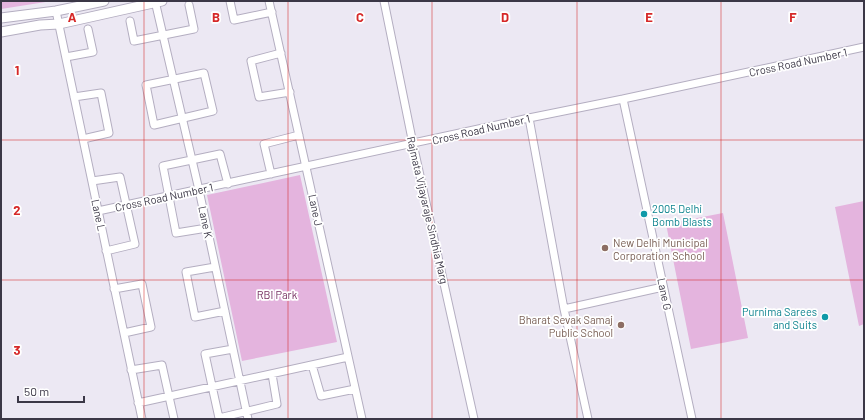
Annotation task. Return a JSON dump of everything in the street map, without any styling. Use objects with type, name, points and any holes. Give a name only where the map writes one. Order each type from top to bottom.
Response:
[{"type":"street","points":[[1,18],[56,11],[104,1]]},
{"type":"street","points":[[1,32],[59,24],[158,1]]},
{"type":"street","name":"Lane K","points":[[158,1],[164,36],[199,190],[247,416]]},
{"type":"street","points":[[230,1],[234,20],[272,12]]},
{"type":"street","name":"Lane J","points":[[269,1],[362,419]]},
{"type":"street","name":"Rajmata Vijayaraje Sindhia Marg","points":[[384,1],[413,144],[474,419]]},
{"type":"street","points":[[130,21],[134,42],[194,29],[189,5]]},
{"type":"street","name":"Lane L","points":[[56,11],[142,419]]},
{"type":"street","points":[[66,57],[92,52],[88,29]]},
{"type":"street","name":"Cross Road Number 1","points":[[98,211],[864,47]]},
{"type":"street","points":[[281,53],[251,61],[259,97],[290,92]]},
{"type":"street","points":[[204,73],[213,111],[182,119],[154,125],[146,85],[204,73]]},
{"type":"street","points":[[74,97],[101,92],[109,134],[83,139]]},
{"type":"street","name":"Lane G","points":[[623,99],[692,419]]},
{"type":"street","points":[[529,118],[564,309],[588,419]]},
{"type":"street","points":[[271,174],[264,144],[299,135]]},
{"type":"street","points":[[207,228],[176,233],[163,166],[220,154],[228,184]]},
{"type":"street","points":[[92,181],[120,177],[135,244],[106,251]]},
{"type":"street","points":[[215,267],[186,272],[195,317],[225,312]]},
{"type":"street","points":[[114,289],[142,284],[147,305],[151,327],[124,334]]},
{"type":"street","points":[[564,309],[663,287]]},
{"type":"street","points":[[233,349],[204,354],[219,418],[247,416],[277,404],[272,374]]},
{"type":"street","points":[[138,403],[240,382],[348,357]]},
{"type":"street","points":[[131,370],[162,365],[174,419]]},
{"type":"street","points":[[312,365],[321,396],[355,389]]},
{"type":"green space","points":[[1,1],[52,1],[1,9]]},
{"type":"green space","name":"RBI Park","points":[[300,175],[337,342],[242,361],[207,195]]},
{"type":"green space","points":[[864,201],[864,324],[859,326],[835,207]]},
{"type":"green space","points":[[723,213],[748,338],[691,349],[666,224]]},
{"type":"place","name":"2005 Delhi Bomb Blasts","points":[[644,214]]},
{"type":"place","name":"New Delhi Municipal Corporation School","points":[[605,248]]},
{"type":"place","name":"Purnima Sarees and Suits","points":[[825,317]]},
{"type":"place","name":"Bharat Sevak Samaj Public School","points":[[621,325]]}]
